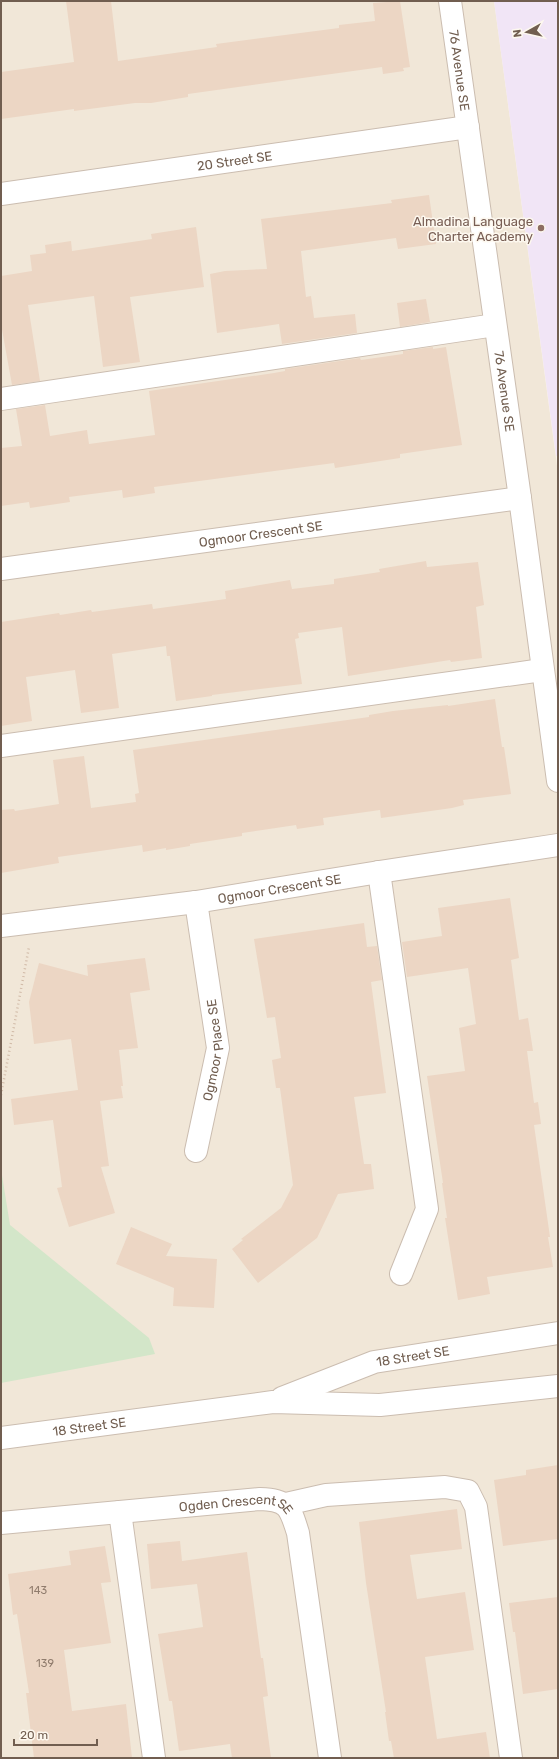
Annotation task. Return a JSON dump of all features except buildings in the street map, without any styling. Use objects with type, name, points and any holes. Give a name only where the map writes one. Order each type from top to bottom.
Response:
[{"type":"street","name":"76 Avenue SE","points":[[450,1],[558,781]]},
{"type":"street","name":"20 Street SE","points":[[1,194],[468,127]]},
{"type":"street","points":[[1,399],[495,325]]},
{"type":"street","name":"Ogmoor Crescent SE","points":[[1,569],[520,498]]},
{"type":"street","points":[[1,746],[542,670]]},
{"type":"street","name":"Ogmoor Crescent SE","points":[[1,926],[196,902],[558,845]]},
{"type":"street","points":[[379,872],[427,1209],[400,1274]]},
{"type":"street","name":"Ogmoor Place SE","points":[[196,902],[218,1048],[196,1151]]},
{"type":"street","name":"18 Street SE","points":[[273,1402],[374,1362],[558,1333]]},
{"type":"street","name":"18 Street SE","points":[[1,1438],[273,1402],[380,1405],[558,1386]]},
{"type":"street","points":[[286,1504],[334,1494],[445,1487],[468,1491],[476,1507],[511,1758]]},
{"type":"street","name":"Ogden Crescent SE","points":[[1,1523],[260,1499],[274,1500],[286,1504],[293,1516],[298,1533],[330,1758]]},
{"type":"street","points":[[120,1512],[154,1758]]},
{"type":"path","points":[[1,1095],[30,943],[29,923]]},
{"type":"shaded area","points":[[1,1],[494,1],[558,473],[558,1758],[1,1758]]},
{"type":"shaded area","name":"Almadina Language Charter Academy","points":[[494,1],[558,1],[558,456],[556,456]]},
{"type":"green space","points":[[1,1169],[10,1225],[149,1338],[155,1354],[1,1383]]},
{"type":"place","name":"Almadina Language Charter Academy","points":[[541,228]]}]
